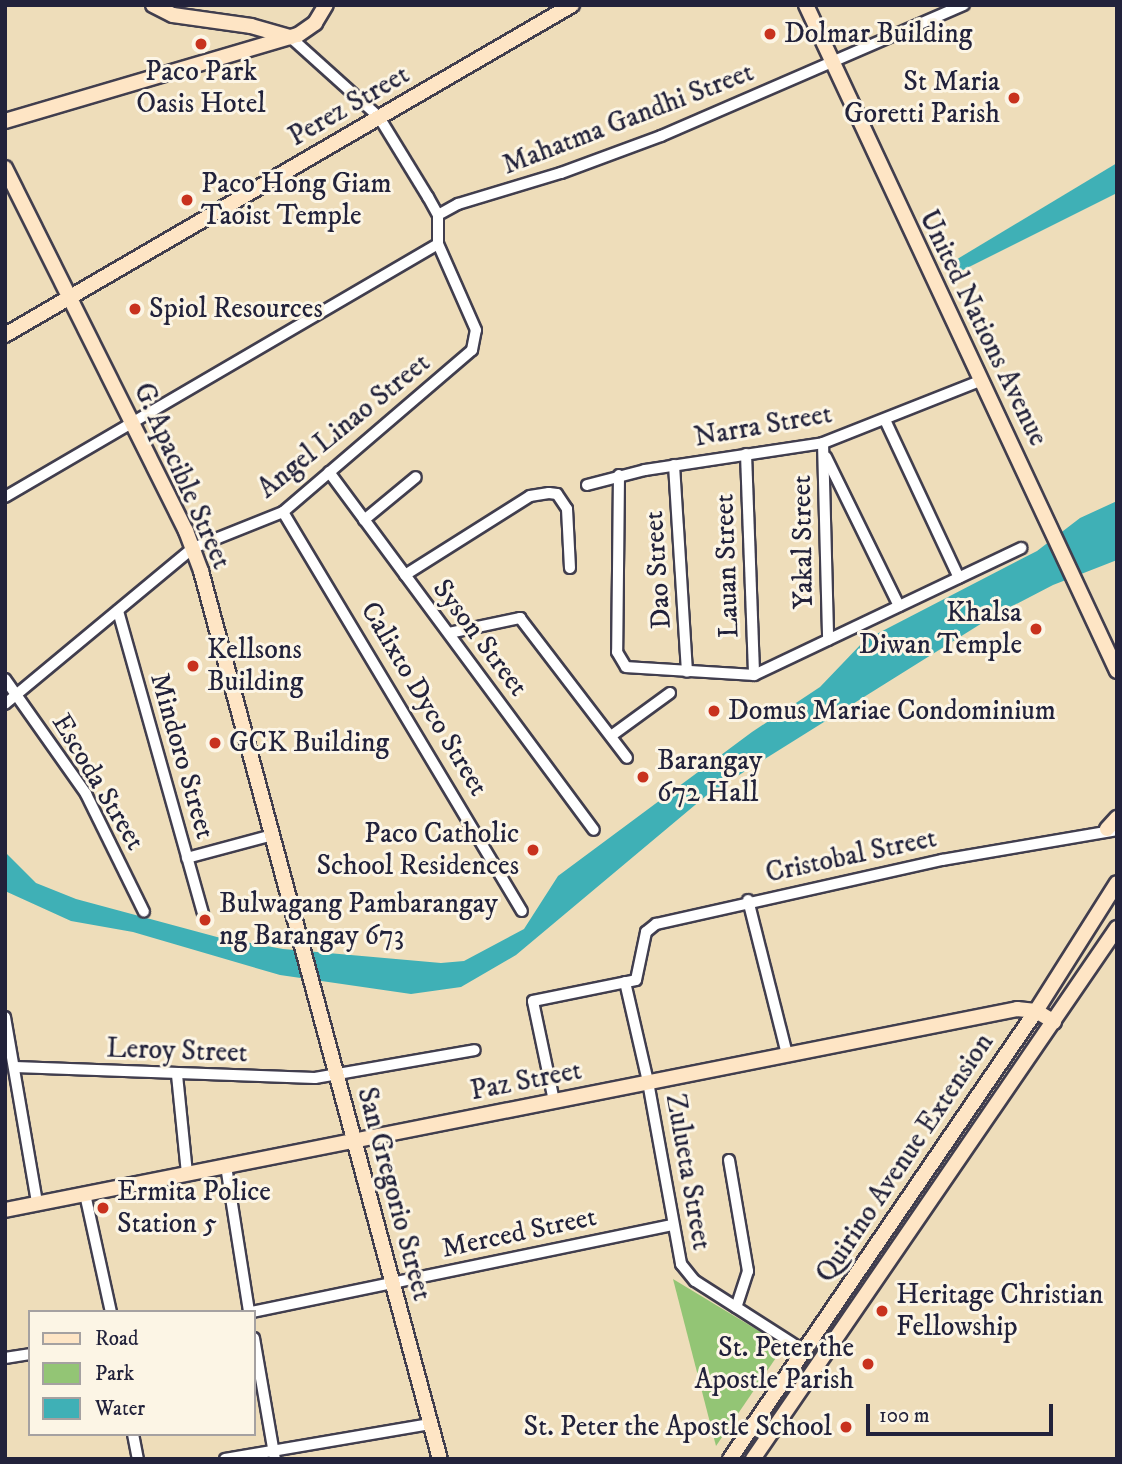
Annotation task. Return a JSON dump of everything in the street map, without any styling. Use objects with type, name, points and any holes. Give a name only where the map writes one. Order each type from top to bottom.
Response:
[{"type":"street","points":[[5,497],[438,244],[438,215],[379,117],[290,37],[251,26],[173,15],[153,5]]},
{"type":"street","points":[[5,121],[290,37],[308,30],[326,5]]},
{"type":"street","name":"Perez Street","points":[[5,335],[572,5]]},
{"type":"street","name":"United Nations Avenue","points":[[806,5],[1117,671]]},
{"type":"street","name":"Mahatma Gandhi Street","points":[[438,215],[446,208],[561,173],[661,136],[833,64],[964,5]]},
{"type":"street","name":"G. Apacible Street","points":[[5,168],[193,548],[302,943]]},
{"type":"street","name":"Angel Linao Street","points":[[5,704],[193,548],[284,512],[472,349],[476,330],[438,244]]},
{"type":"street","name":"Narra Street","points":[[587,485],[619,475],[674,465],[823,443],[982,380]]},
{"type":"street","points":[[886,420],[959,578]]},
{"type":"street","name":"Yakal Street","points":[[823,443],[826,457],[820,469],[828,640]]},
{"type":"street","name":"Lauan Street","points":[[746,454],[754,676]]},
{"type":"street","points":[[826,457],[899,606]]},
{"type":"street","name":"Dao Street","points":[[674,465],[687,672]]},
{"type":"street","name":"Syson Street","points":[[329,472],[594,830]]},
{"type":"street","points":[[619,475],[619,662],[626,667],[754,676],[1021,548]]},
{"type":"street","points":[[364,520],[416,477]]},
{"type":"street","points":[[405,575],[530,496],[549,493],[557,494],[567,509],[570,568]]},
{"type":"street","name":"Calixto Dyco Street","points":[[284,512],[523,911]]},
{"type":"street","name":"Mindoro Street","points":[[118,611],[203,913]]},
{"type":"street","points":[[449,634],[520,618],[627,758]]},
{"type":"street","name":"Escoda Street","points":[[5,679],[86,794],[144,912]]},
{"type":"street","points":[[611,736],[670,693]]},
{"type":"street","name":"Cristobal Street","points":[[625,982],[636,980],[650,927],[748,900],[1114,825]]},
{"type":"street","points":[[187,858],[273,835]]},
{"type":"street","name":"Quirino Avenue Extension","points":[[730,1459],[1036,1011],[1117,883]]},
{"type":"street","points":[[748,900],[786,1054]]},
{"type":"street","name":"Quirino Avenue Extension","points":[[753,1459],[1117,928]]},
{"type":"street","name":"San Gregorio Street","points":[[302,943],[440,1459]]},
{"type":"street","points":[[554,1101],[533,1001],[625,982]]},
{"type":"street","name":"Zulueta Street","points":[[625,982],[649,1082],[673,1225],[687,1273],[803,1350]]},
{"type":"street","name":"Paz Street","points":[[5,1210],[1017,1009],[1036,1011]]},
{"type":"street","points":[[1036,1011],[1054,1022]]},
{"type":"street","points":[[5,1017],[37,1203]]},
{"type":"street","name":"Leroy Street","points":[[15,1067],[177,1075],[337,1075],[475,1050]]},
{"type":"street","points":[[177,1075],[187,1174]]},
{"type":"street","points":[[729,1160],[748,1271],[736,1307]]},
{"type":"street","points":[[226,1166],[251,1310]]},
{"type":"street","points":[[912,1193],[929,1203]]},
{"type":"street","points":[[85,1194],[110,1310]]},
{"type":"street","name":"Merced Street","points":[[256,1311],[393,1285],[673,1225]]},
{"type":"street","points":[[867,1258],[884,1269]]},
{"type":"street","points":[[256,1350],[274,1455]]},
{"type":"street","points":[[5,1358],[28,1354]]},
{"type":"street","points":[[225,1459],[274,1455],[430,1424]]},
{"type":"street","points":[[133,1436],[138,1459]]},
{"type":"green space","points":[[673,1279],[784,1346],[716,1446]]},
{"type":"water","points":[[1117,163],[1117,193],[949,277],[944,267]]},
{"type":"water","points":[[1117,501],[1117,560],[1053,585],[995,615],[707,795],[516,955],[461,987],[411,994],[280,975],[133,932],[71,921],[5,891],[5,852],[36,883],[76,899],[217,937],[283,949],[441,963],[464,961],[524,929],[558,876],[752,732],[820,687],[865,640],[1037,551],[1080,518]]},
{"type":"place","name":"Dolmar Building","points":[[770,34]]},
{"type":"place","name":"Paco Park Oasis Hotel","points":[[201,44]]},
{"type":"place","name":"St Maria Goretti Parish","points":[[1014,98]]},
{"type":"place","name":"Paco Hong Giam Taoist Temple","points":[[187,200]]},
{"type":"place","name":"Spiol Resources","points":[[135,309]]},
{"type":"place","name":"Khalsa Diwan Temple","points":[[1036,629]]},
{"type":"place","name":"Kellsons Building","points":[[193,666]]},
{"type":"place","name":"Domus Mariae Condominium","points":[[714,711]]},
{"type":"place","name":"GCK Building","points":[[215,743]]},
{"type":"place","name":"Barangay 672 Hall","points":[[643,777]]},
{"type":"place","name":"Paco Catholic School Residences","points":[[533,850]]},
{"type":"place","name":"Bulwagang Pambarangay ng Barangay 673","points":[[205,920]]},
{"type":"place","name":"Ermita Police Station 5","points":[[103,1208]]},
{"type":"place","name":"Heritage Christian Fellowship","points":[[882,1311]]},
{"type":"place","name":"St. Peter the Apostle Parish","points":[[868,1364]]},
{"type":"place","name":"St. Peter the Apostle School","points":[[846,1427]]}]
